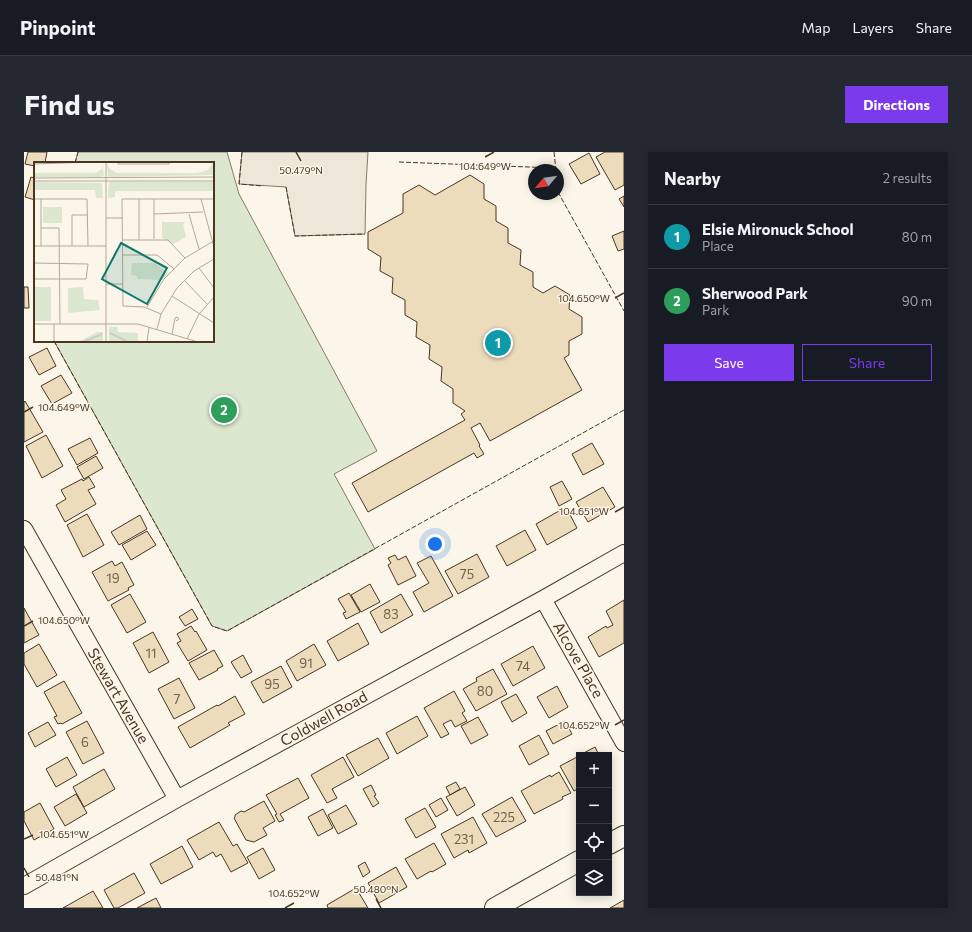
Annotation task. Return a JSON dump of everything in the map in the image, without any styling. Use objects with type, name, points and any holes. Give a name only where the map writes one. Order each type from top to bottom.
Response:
[{"type":"street","name":"Stewart Avenue","points":[[24,529],[177,799]]},
{"type":"street","name":"Coldwell Road","points":[[24,886],[177,799],[543,599],[624,553]]},
{"type":"street","name":"Alcove Place","points":[[543,599],[624,743]]},
{"type":"street","points":[[612,842],[624,836]]},
{"type":"street","points":[[495,908],[576,863]]},
{"type":"green space","points":[[78,152],[227,152],[239,194],[377,451],[334,474],[375,549],[227,631],[212,626],[55,342],[214,342],[214,162],[75,162]]},
{"type":"shaded area","points":[[242,152],[368,152],[365,234],[295,236],[286,187],[239,184]]},
{"type":"building","points":[[28,152],[47,152],[45,162],[34,162],[34,166],[25,164]]},
{"type":"building","points":[[605,152],[624,152],[624,185],[615,190],[596,157]]},
{"type":"building","points":[[589,153],[600,174],[581,184],[569,164]]},
{"type":"building","points":[[470,175],[484,184],[484,199],[496,206],[496,221],[508,228],[508,243],[521,250],[520,265],[533,272],[533,287],[543,293],[555,286],[570,295],[569,309],[582,317],[582,334],[569,341],[569,355],[564,358],[582,390],[490,441],[480,423],[471,428],[484,454],[477,458],[474,453],[368,512],[352,483],[465,420],[461,414],[465,411],[453,403],[453,389],[441,381],[442,367],[429,359],[430,345],[416,337],[417,322],[405,315],[405,300],[392,293],[393,278],[380,271],[381,257],[368,249],[368,232],[403,213],[403,194],[419,185],[435,195]]},
{"type":"building","points":[[31,177],[34,178],[34,200],[25,197]]},
{"type":"building","points":[[624,196],[624,207],[619,199]]},
{"type":"building","points":[[624,231],[624,249],[618,251],[612,236]]},
{"type":"building","points":[[24,287],[28,287],[29,308],[24,308]]},
{"type":"building","points":[[47,348],[56,366],[39,375],[29,357]]},
{"type":"building","points":[[61,375],[72,393],[52,404],[41,386]]},
{"type":"building","points":[[25,401],[43,432],[24,442],[24,402]]},
{"type":"building","points":[[46,435],[63,466],[42,478],[26,446]]},
{"type":"building","points":[[90,438],[98,453],[77,465],[68,449]]},
{"type":"building","points":[[592,443],[604,464],[583,475],[572,454]]},
{"type":"building","points":[[96,456],[103,468],[84,479],[77,467]]},
{"type":"building","points":[[89,477],[95,487],[88,490],[96,504],[65,522],[56,505],[66,499],[61,490]]},
{"type":"building","points":[[562,481],[572,499],[559,506],[550,487]]},
{"type":"building","points":[[603,487],[615,507],[588,522],[576,502]]},
{"type":"building","points":[[566,507],[577,528],[547,545],[536,524]]},
{"type":"building","points":[[87,514],[104,545],[83,557],[67,525]]},
{"type":"building","points":[[140,515],[147,529],[119,545],[111,532]]},
{"type":"building","points":[[525,530],[536,550],[507,566],[496,546]]},
{"type":"building","points":[[147,531],[156,545],[131,560],[122,545]]},
{"type":"building","points":[[477,554],[489,577],[458,594],[445,571]]},
{"type":"building","points":[[395,555],[398,560],[406,556],[416,576],[398,585],[388,565],[391,563],[388,558]]},
{"type":"building","points":[[431,556],[453,596],[424,612],[413,592],[429,583],[417,563]]},
{"type":"building","points":[[112,561],[115,566],[122,562],[134,585],[128,588],[129,590],[108,601],[92,572]]},
{"type":"building","points":[[370,584],[380,602],[361,612],[351,595]]},
{"type":"building","points":[[349,593],[360,612],[346,619],[343,613],[346,612],[338,599]]},
{"type":"building","points":[[130,594],[146,622],[127,633],[111,605]]},
{"type":"building","points":[[401,594],[413,615],[381,633],[370,612]]},
{"type":"building","points":[[624,600],[624,643],[599,657],[588,637],[606,626],[607,628],[613,625],[606,611]]},
{"type":"building","points":[[24,608],[39,635],[24,643]]},
{"type":"building","points":[[192,609],[198,619],[185,626],[179,617]]},
{"type":"building","points":[[358,623],[369,644],[338,661],[327,641]]},
{"type":"building","points":[[191,626],[195,632],[196,631],[207,650],[188,661],[177,643],[181,641],[177,634]]},
{"type":"building","points":[[153,632],[169,662],[149,673],[133,643]]},
{"type":"building","points":[[39,644],[57,675],[37,687],[24,664],[24,653]]},
{"type":"building","points":[[314,644],[326,665],[297,681],[286,661]]},
{"type":"building","points":[[533,646],[545,668],[513,686],[501,664]]},
{"type":"building","points":[[214,650],[223,666],[199,680],[189,663]]},
{"type":"building","points":[[243,655],[252,672],[241,678],[231,662]]},
{"type":"building","points":[[281,666],[292,687],[263,703],[251,682]]},
{"type":"building","points":[[493,669],[507,694],[476,711],[463,689],[477,681],[476,678]]},
{"type":"building","points":[[179,678],[195,708],[174,719],[158,689]]},
{"type":"building","points":[[64,681],[82,713],[62,724],[58,724],[54,717],[57,716],[44,692]]},
{"type":"building","points":[[557,686],[568,707],[549,718],[537,697]]},
{"type":"building","points":[[454,691],[465,711],[462,713],[467,721],[455,727],[451,720],[443,724],[449,734],[441,738],[424,708]]},
{"type":"building","points":[[516,694],[527,713],[512,722],[501,702]]},
{"type":"building","points":[[235,696],[245,714],[228,723],[230,725],[190,748],[178,727]]},
{"type":"building","points":[[417,716],[428,736],[397,754],[386,733]]},
{"type":"building","points":[[478,717],[488,735],[471,744],[461,726]]},
{"type":"building","points":[[87,721],[104,753],[83,764],[66,732]]},
{"type":"building","points":[[565,721],[572,734],[553,744],[546,731]]},
{"type":"building","points":[[48,722],[56,735],[35,747],[28,733]]},
{"type":"building","points":[[539,735],[549,754],[529,765],[519,746]]},
{"type":"building","points":[[378,738],[389,758],[358,776],[346,755]]},
{"type":"building","points":[[595,747],[598,752],[586,752]]},
{"type":"building","points":[[67,757],[77,775],[56,787],[46,769]]},
{"type":"building","points":[[343,757],[354,777],[332,789],[337,798],[327,803],[311,775]]},
{"type":"building","points":[[576,758],[576,790],[574,791],[560,766]]},
{"type":"building","points":[[104,769],[115,789],[84,807],[73,787]]},
{"type":"building","points":[[559,772],[571,793],[562,797],[563,799],[534,814],[521,791],[550,775],[551,777]]},
{"type":"building","points":[[298,778],[309,798],[280,814],[284,820],[279,822],[275,815],[277,814],[266,795]]},
{"type":"building","points":[[456,782],[460,789],[450,795],[446,787]]},
{"type":"building","points":[[371,785],[376,795],[374,796],[379,803],[373,807],[363,789]]},
{"type":"building","points":[[465,787],[475,805],[457,816],[446,797]]},
{"type":"building","points":[[76,794],[87,813],[65,826],[54,807]]},
{"type":"building","points":[[512,797],[526,821],[496,837],[482,814]]},
{"type":"building","points":[[441,798],[448,810],[436,817],[429,805]]},
{"type":"building","points":[[264,801],[275,821],[263,828],[267,835],[254,842],[246,840],[234,818],[235,815],[241,811],[244,812]]},
{"type":"building","points":[[40,803],[54,829],[34,840],[24,821],[24,812]]},
{"type":"building","points":[[346,805],[357,824],[338,834],[328,815]]},
{"type":"building","points":[[425,808],[436,827],[416,838],[405,819]]},
{"type":"building","points":[[323,809],[333,828],[318,836],[308,817]]},
{"type":"building","points":[[473,817],[487,843],[469,853],[468,850],[454,858],[441,834]]},
{"type":"building","points":[[219,822],[233,846],[237,844],[248,863],[231,872],[221,854],[216,857],[213,852],[199,860],[187,840]]},
{"type":"building","points":[[434,843],[446,864],[417,879],[405,859]]},
{"type":"building","points":[[182,846],[193,867],[161,884],[150,864]]},
{"type":"building","points":[[263,848],[275,870],[259,879],[247,857]]},
{"type":"building","points":[[365,862],[370,872],[363,877],[358,866]]},
{"type":"building","points":[[396,867],[407,887],[379,903],[368,883]]},
{"type":"building","points":[[134,873],[145,893],[118,908],[114,908],[104,890]]},
{"type":"building","points":[[356,888],[368,908],[328,908],[327,905]]},
{"type":"building","points":[[93,891],[103,908],[63,908]]},
{"type":"building","points":[[156,898],[161,908],[137,908]]},
{"type":"building","points":[[624,900],[624,908],[610,908]]},
{"type":"fence","points":[[75,162],[78,152]]},
{"type":"fence","points":[[242,152],[239,184],[263,186]]},
{"type":"fence","points":[[554,152],[555,164]]},
{"type":"fence","points":[[399,162],[528,167]]},
{"type":"fence","points":[[286,187],[295,236],[365,234]]},
{"type":"fence","points":[[562,200],[624,311]]},
{"type":"fence","points":[[55,342],[212,626],[227,631],[624,410]]},
{"type":"place","name":"Elsie Mironuck School","points":[[498,343]]},
{"type":"place","name":"Sherwood Park","points":[[224,410]]}]
